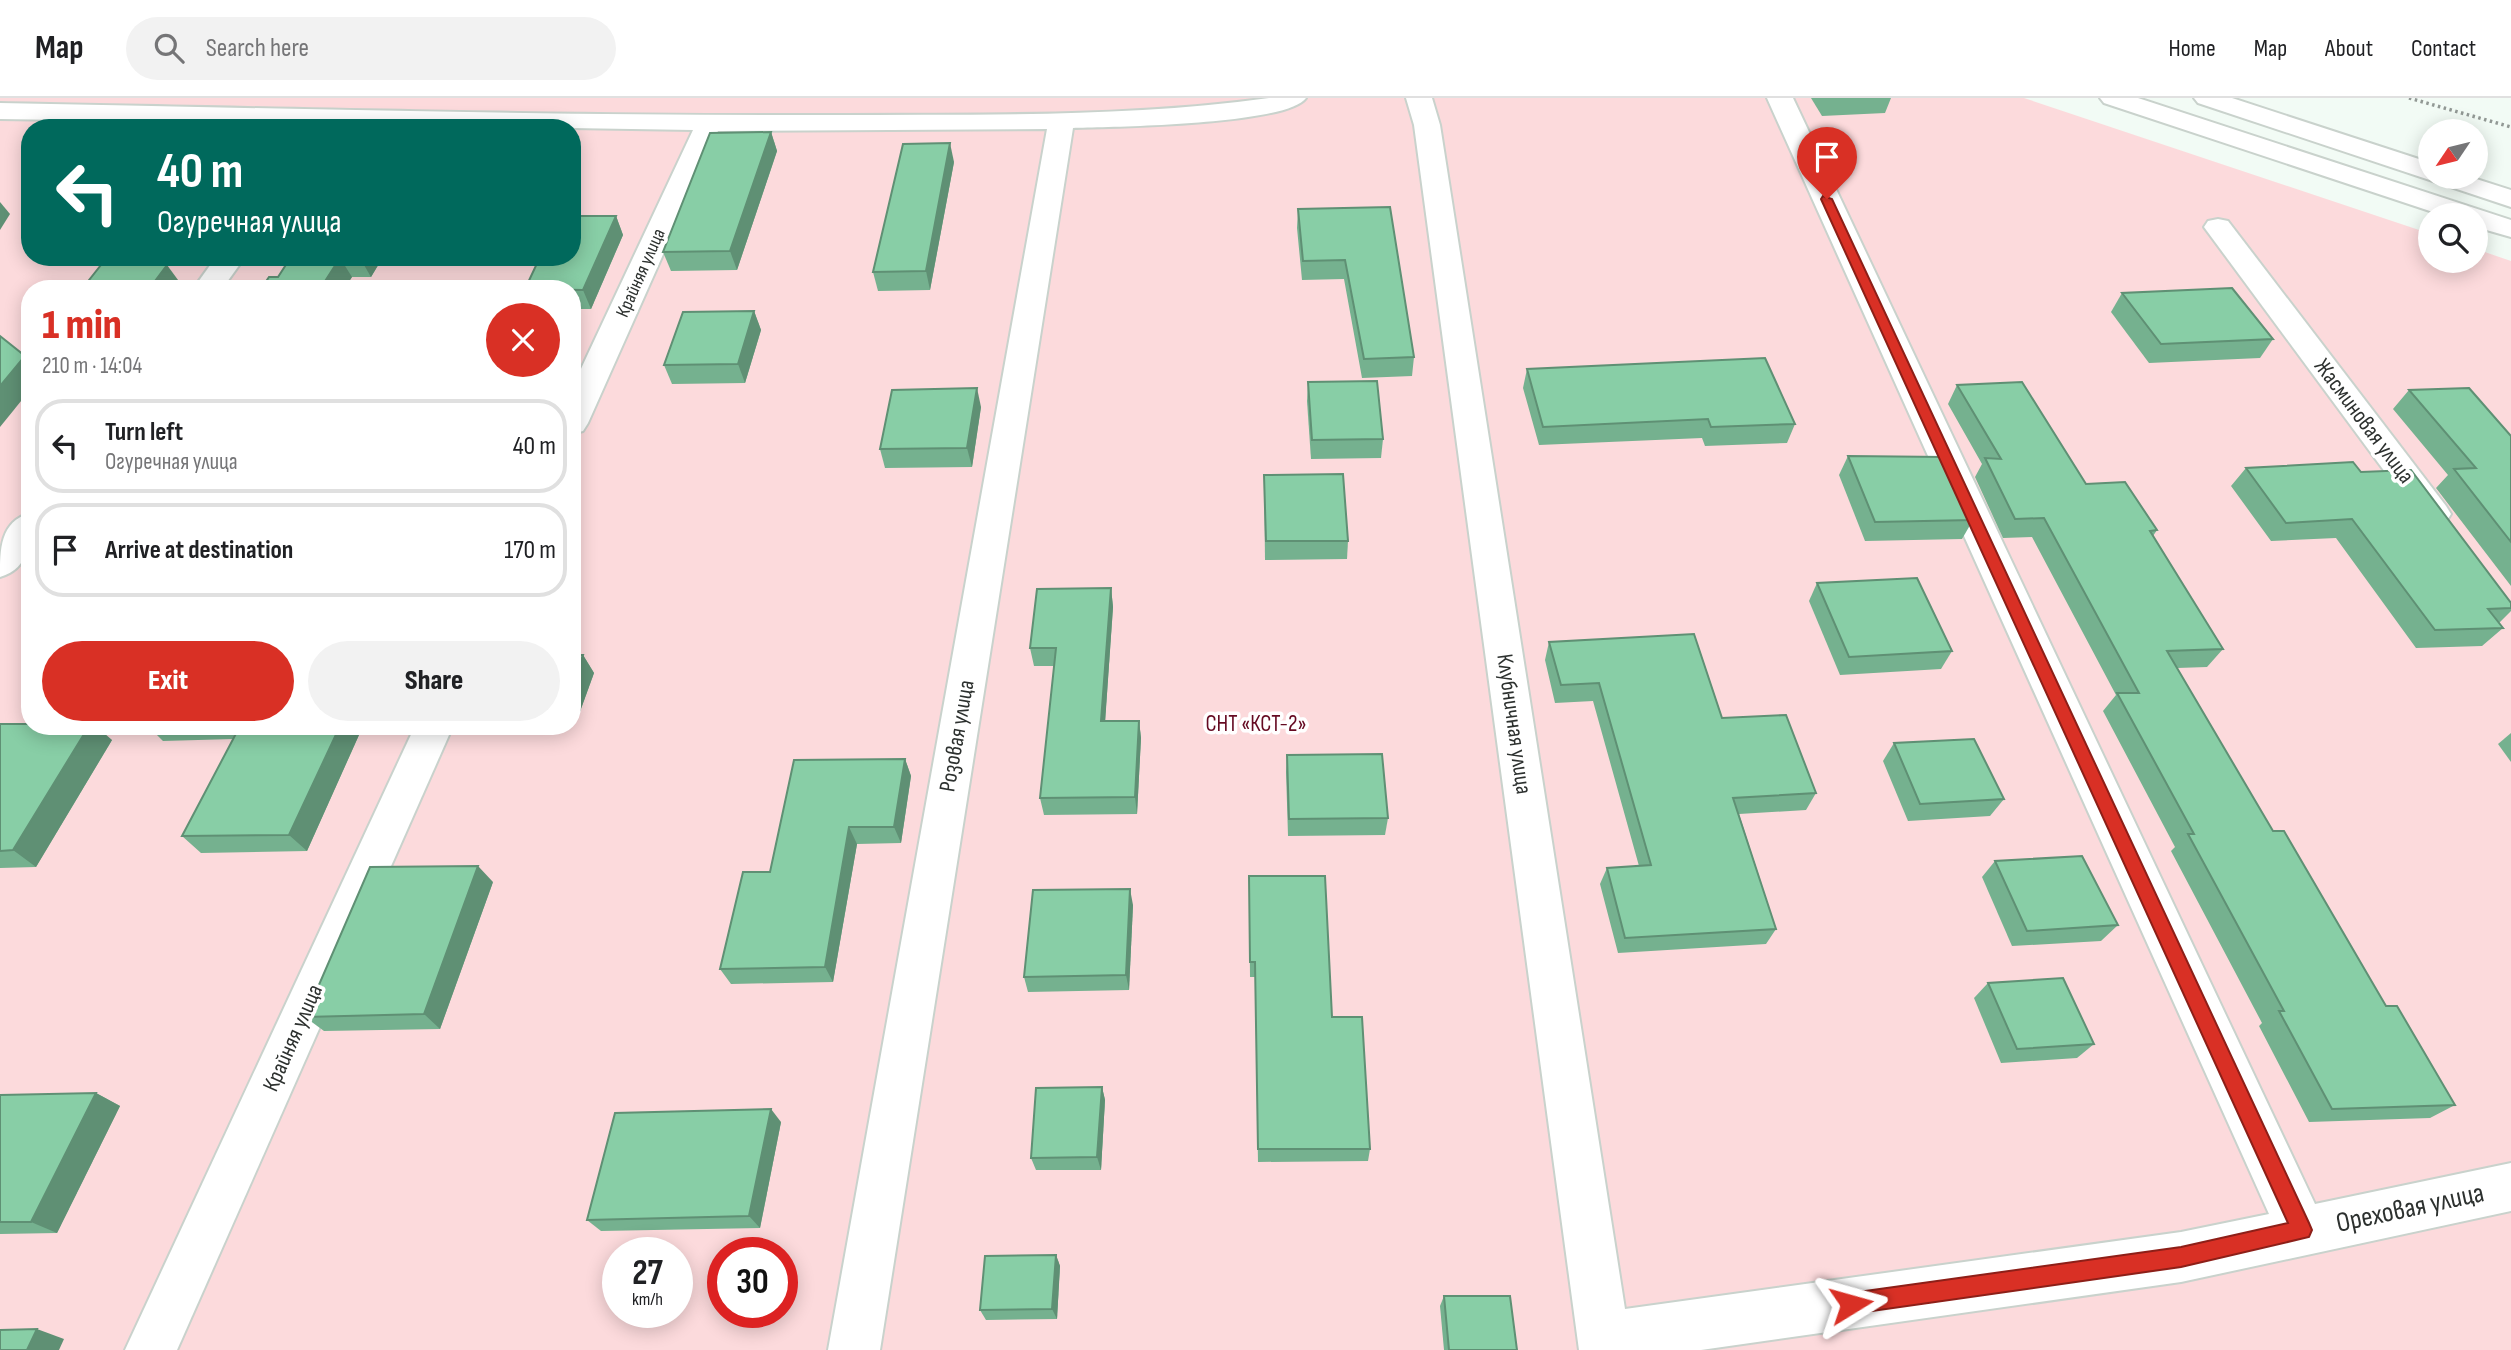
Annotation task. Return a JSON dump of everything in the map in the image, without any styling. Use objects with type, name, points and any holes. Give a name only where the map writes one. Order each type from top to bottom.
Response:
[{"type":"main road","points":[[581,122],[1060,121],[1200,115],[1273,105],[1293,98]]},
{"type":"main road","name":"Клубничная улица","points":[[1419,98],[1429,138],[1605,1344]]},
{"type":"main road","points":[[1780,98],[2302,1230]]},
{"type":"main road","points":[[2113,98],[2432,203]]},
{"type":"main road","points":[[2207,98],[2418,168]]},
{"type":"main road","points":[[0,111],[242,119]]},
{"type":"main road","name":"Розовая улица","points":[[854,1350],[1060,121]]},
{"type":"main road","name":"Крайняя улица","points":[[581,403],[709,122]]},
{"type":"main road","points":[[2481,189],[2511,199]]},
{"type":"main road","points":[[2488,222],[2511,229]]},
{"type":"main road","name":"Жасминовая улица","points":[[2218,227],[2452,538]]},
{"type":"main road","points":[[0,564],[21,537]]},
{"type":"main road","name":"Крайняя улица","points":[[151,1350],[431,735]]},
{"type":"main road","name":"Ореховая улица","points":[[1605,1344],[2181,1257],[2511,1187]]},
{"type":"path","points":[[2409,98],[2511,127]]},
{"type":"green space","name":"СНТ «КСТ-2»","points":[[0,98],[2024,98],[2418,230],[2418,273],[2488,273],[2488,253],[2511,261],[2511,1350],[0,1350]]},
{"type":"building","points":[[771,132],[730,251],[663,252],[710,133]]},
{"type":"building","points":[[950,143],[926,271],[873,272],[903,144]]},
{"type":"building","points":[[1390,207],[1414,357],[1364,359],[1345,260],[1303,261],[1298,209]]},
{"type":"building","points":[[581,216],[616,216],[583,290],[581,280],[529,280],[536,266],[581,266]]},
{"type":"building","points":[[100,266],[166,266],[156,280],[89,280]]},
{"type":"building","points":[[285,266],[335,266],[326,280],[267,280],[269,277],[278,277]]},
{"type":"building","points":[[2232,288],[2273,339],[2161,344],[2122,293]]},
{"type":"building","points":[[754,311],[738,364],[664,365],[683,312]]},
{"type":"building","points":[[0,336],[21,353],[21,361],[0,386]]},
{"type":"building","points":[[1765,358],[1795,424],[1711,427],[1708,419],[1543,427],[1527,369]]},
{"type":"building","points":[[1377,381],[1383,439],[1312,440],[1308,382]]},
{"type":"building","points":[[2022,382],[2086,484],[2125,482],[2157,530],[2150,531],[2223,649],[2167,651],[2273,831],[2284,831],[2386,1006],[2397,1006],[2455,1105],[2332,1109],[2279,1011],[2284,1011],[2188,834],[2194,834],[2117,693],[2139,693],[2044,518],[2015,519],[1985,458],[2001,459],[1957,385]]},
{"type":"building","points":[[977,388],[967,448],[880,449],[892,390]]},
{"type":"building","points":[[2469,388],[2511,436],[2511,542],[2454,469],[2476,468],[2409,390]]},
{"type":"building","points":[[1848,456],[1944,457],[1973,520],[1875,522]]},
{"type":"building","points":[[2353,462],[2361,472],[2411,470],[2511,603],[2511,608],[2488,609],[2503,628],[2435,630],[2352,519],[2286,523],[2246,468]]},
{"type":"building","points":[[1343,474],[1348,541],[1266,541],[1264,475]]},
{"type":"building","points":[[1917,578],[1952,651],[1849,657],[1817,583]]},
{"type":"building","points":[[1111,588],[1101,721],[1139,721],[1135,797],[1040,798],[1056,648],[1030,648],[1037,589]]},
{"type":"building","points":[[1694,634],[1722,718],[1786,715],[1816,793],[1733,798],[1776,929],[1625,938],[1607,868],[1651,865],[1599,683],[1561,685],[1549,642]]},
{"type":"building","points":[[0,724],[21,724],[21,735],[83,735],[13,850],[0,851]]},
{"type":"building","points":[[235,735],[336,735],[289,835],[182,836]]},
{"type":"building","points":[[1974,739],[2004,799],[1920,804],[1894,743]]},
{"type":"building","points":[[1382,754],[1388,818],[1289,819],[1287,755]]},
{"type":"building","points":[[905,759],[894,827],[849,827],[825,967],[720,969],[743,872],[770,872],[794,760]]},
{"type":"building","points":[[2082,856],[2118,925],[2027,931],[1995,861]]},
{"type":"building","points":[[478,866],[424,1014],[305,1017],[370,867]]},
{"type":"building","points":[[1249,876],[1325,876],[1332,1017],[1362,1017],[1370,1149],[1258,1149],[1255,962],[1250,962]]},
{"type":"building","points":[[1130,889],[1126,975],[1024,977],[1033,890]]},
{"type":"building","points":[[2063,978],[2094,1044],[2017,1049],[1988,983]]},
{"type":"building","points":[[1102,1087],[1097,1157],[1031,1158],[1036,1088]]},
{"type":"building","points":[[96,1093],[31,1222],[0,1222],[0,1095]]},
{"type":"building","points":[[771,1109],[749,1216],[587,1220],[615,1113]]},
{"type":"building","points":[[1056,1255],[1052,1309],[980,1310],[985,1256]]},
{"type":"building","points":[[1444,1296],[1510,1296],[1517,1350],[1449,1350]]},
{"type":"building","points":[[37,1329],[27,1350],[0,1350],[0,1330]]},
{"type":"route","points":[[1827,199],[2302,1230],[2181,1257],[1851,1304]]}]
